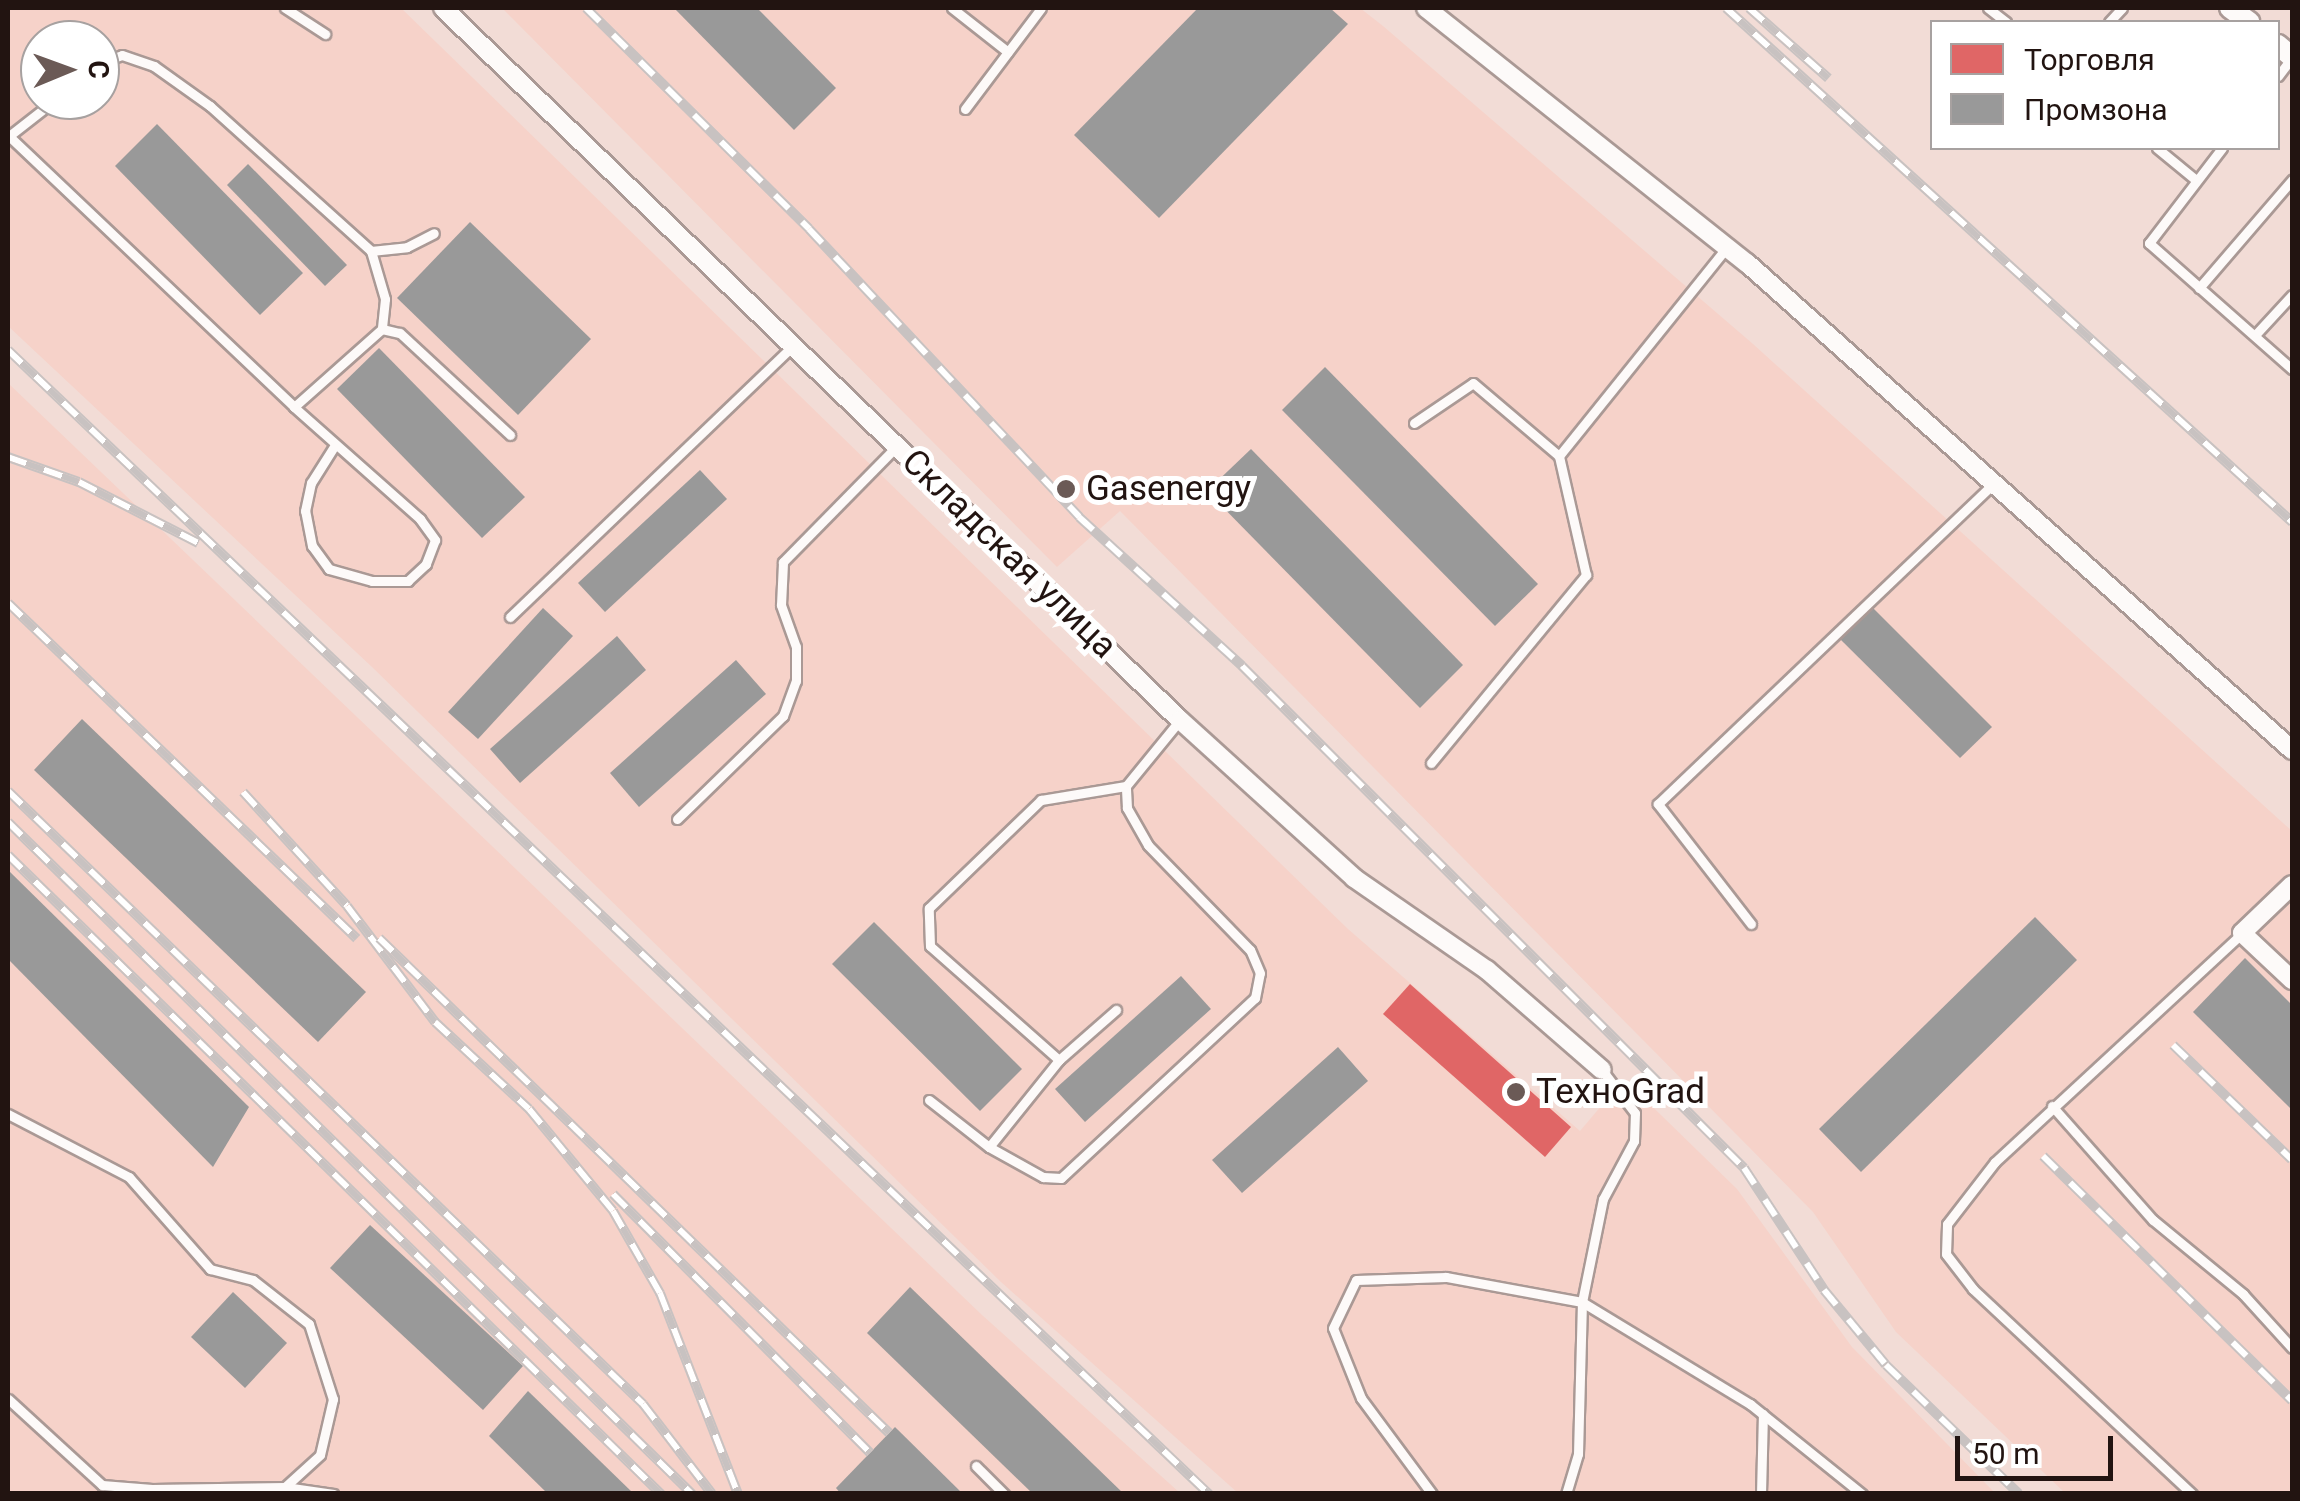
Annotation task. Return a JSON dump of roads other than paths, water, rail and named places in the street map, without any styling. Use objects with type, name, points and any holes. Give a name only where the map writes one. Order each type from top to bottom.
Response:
[{"type":"street","name":"Складская улица","points":[[443,8],[1180,720],[1354,878],[1487,970],[1602,1070]]},
{"type":"street","points":[[1426,8],[1728,247],[2292,750]]},
{"type":"street","points":[[2292,886],[2242,933],[2292,980]]},
{"type":"lane","points":[[284,8],[325,34]]},
{"type":"lane","points":[[952,8],[1008,52]]},
{"type":"lane","points":[[966,109],[1040,8]]},
{"type":"lane","points":[[120,57],[154,66],[210,106],[372,252],[385,299],[382,328],[294,407]]},
{"type":"lane","points":[[30,120],[10,136],[294,407],[420,519],[435,540],[426,564],[408,581],[372,581],[330,569],[312,546],[305,511],[311,484],[336,445]]},
{"type":"lane","points":[[2159,150],[2196,180]]},
{"type":"lane","points":[[2220,150],[2149,243],[2292,369]]},
{"type":"lane","points":[[2198,288],[2292,180]]},
{"type":"lane","points":[[372,252],[407,247],[434,232]]},
{"type":"lane","points":[[1559,456],[1728,247]]},
{"type":"lane","points":[[2256,334],[2292,295]]},
{"type":"lane","points":[[382,328],[400,334],[510,436]]},
{"type":"lane","points":[[510,617],[794,345]]},
{"type":"lane","points":[[1414,423],[1472,383],[1559,456],[1586,575],[1431,764]]},
{"type":"lane","points":[[678,818],[783,716],[796,681],[796,647],[781,605],[782,562],[898,445]]},
{"type":"lane","points":[[1751,924],[1658,804],[1994,483]]},
{"type":"lane","points":[[1059,1060],[930,946],[929,908],[1041,800],[1126,786],[1180,720]]},
{"type":"lane","points":[[929,1100],[989,1147],[1043,1177],[1061,1178],[1254,998],[1260,973],[1250,950],[1148,844],[1127,808],[1126,786]]},
{"type":"lane","points":[[2192,1494],[2042,1358],[1946,1254],[1947,1224],[1962,1199],[2052,1106],[2242,933]]},
{"type":"lane","points":[[989,1147],[1059,1060],[1116,1010]]},
{"type":"lane","points":[[1566,1494],[1578,1454],[1582,1302],[1603,1199],[1634,1141],[1635,1113],[1602,1070]]},
{"type":"lane","points":[[2052,1106],[2152,1220],[2243,1294],[2292,1348]]},
{"type":"lane","points":[[8,1114],[129,1177],[210,1269],[253,1280],[308,1324],[329,1370],[333,1416],[320,1455],[285,1487]]},
{"type":"lane","points":[[1432,1494],[1362,1398],[1334,1328],[1356,1280],[1446,1277],[1582,1302],[1763,1414],[1862,1494]]},
{"type":"lane","points":[[8,1399],[102,1485],[285,1487],[333,1494]]},
{"type":"lane","points":[[1760,1494],[1763,1414]]},
{"type":"lane","points":[[976,1466],[1004,1494]]},
{"type":"railway","points":[[586,8],[809,229],[1079,517],[1242,666],[1744,1168],[1824,1290],[1886,1365],[2019,1494]]},
{"type":"railway","points":[[1726,8],[2292,522]]},
{"type":"railway","points":[[1749,8],[1828,78]]},
{"type":"railway","points":[[8,350],[1209,1494]]},
{"type":"railway","points":[[8,457],[79,482],[198,543]]},
{"type":"railway","points":[[8,603],[357,939]]},
{"type":"railway","points":[[8,791],[643,1404],[712,1494]]},
{"type":"railway","points":[[243,792],[347,906],[435,1022],[529,1109],[613,1211],[660,1293],[738,1494]]},
{"type":"railway","points":[[8,822],[692,1494]]},
{"type":"railway","points":[[8,855],[661,1494]]},
{"type":"railway","points":[[379,938],[889,1433]]},
{"type":"railway","points":[[2173,1045],[2292,1160]]},
{"type":"railway","points":[[2043,1156],[2292,1401]]},
{"type":"railway","points":[[613,1194],[870,1453]]},
{"type":"place","name":"Gasenergy","points":[[1066,489]]},
{"type":"place","name":"ТехноGrad","points":[[1516,1092]]}]
